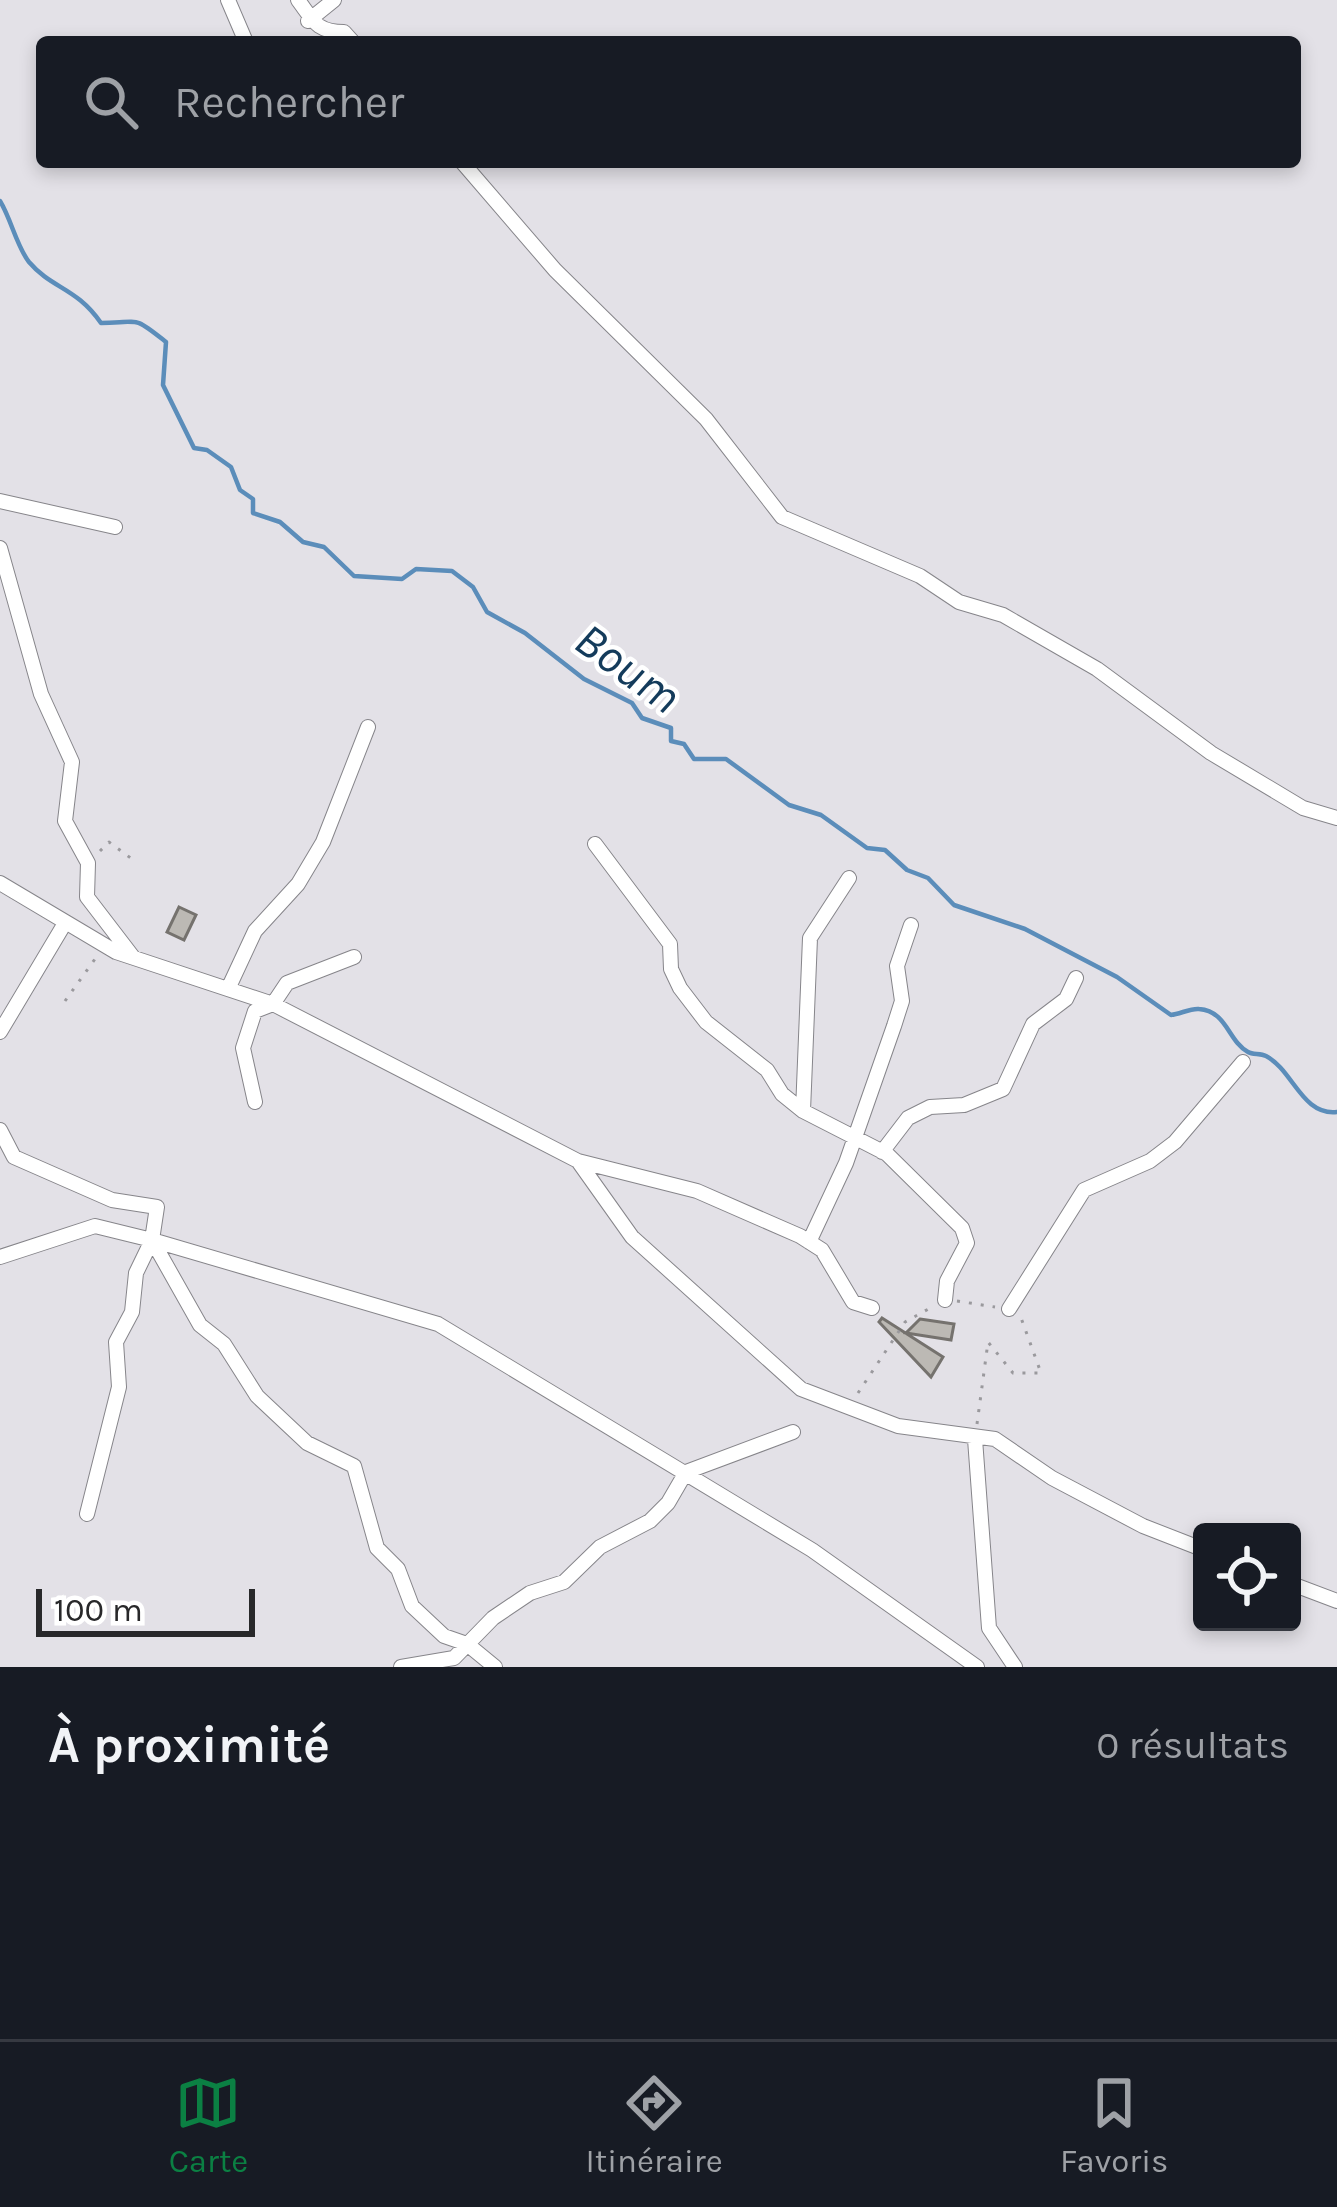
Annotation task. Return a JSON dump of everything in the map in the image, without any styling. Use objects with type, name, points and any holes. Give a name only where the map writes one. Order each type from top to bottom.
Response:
[{"type":"street","points":[[228,0],[243,36]]},
{"type":"street","points":[[298,0],[308,21],[326,32],[347,36]]},
{"type":"street","points":[[308,21],[334,0]]},
{"type":"street","points":[[467,168],[555,270],[706,418],[782,517],[920,576],[959,602],[1016,622],[1096,669],[1210,753],[1303,808],[1337,818]]},
{"type":"street","points":[[0,501],[115,526]]},
{"type":"street","points":[[0,548],[41,694],[72,762],[65,821],[88,862],[87,897],[133,958]]},
{"type":"street","points":[[228,989],[255,931],[298,884],[323,842],[368,727]]},
{"type":"street","points":[[595,844],[670,944],[671,968],[680,988],[706,1022],[767,1070],[803,1111],[882,1152],[962,1228],[967,1243],[947,1281],[945,1300]]},
{"type":"street","points":[[803,1111],[811,938],[848,878]]},
{"type":"street","points":[[0,883],[116,952],[273,1004],[578,1161],[697,1191],[809,1242],[822,1250],[853,1302],[872,1308]]},
{"type":"street","points":[[0,1032],[65,923]]},
{"type":"street","points":[[809,1242],[846,1163],[851,1137],[902,1001],[897,966],[911,925]]},
{"type":"street","points":[[256,1102],[243,1048],[256,1011],[273,1004],[287,983],[354,957]]},
{"type":"street","points":[[882,1152],[908,1118],[949,1102],[964,1106],[1003,1089],[1033,1024],[1066,999],[1076,978]]},
{"type":"street","points":[[1010,1309],[1084,1190],[1150,1161],[1175,1142],[1243,1062]]},
{"type":"street","points":[[0,1130],[14,1157],[112,1200],[157,1207],[152,1240],[136,1273],[132,1312],[116,1342],[119,1387],[87,1514]]},
{"type":"street","points":[[578,1161],[632,1237],[801,1389],[898,1426],[995,1439],[1052,1478],[1143,1526],[1193,1545]]},
{"type":"street","points":[[0,1257],[95,1226],[438,1324],[812,1550],[976,1667]]},
{"type":"street","points":[[152,1240],[200,1325],[224,1344],[257,1396],[307,1443],[355,1466],[377,1548],[398,1569],[412,1606],[444,1636],[467,1644],[495,1667]]},
{"type":"street","points":[[401,1667],[454,1658],[493,1618],[530,1593],[564,1582],[601,1547],[650,1521],[668,1503],[686,1472],[793,1432]]},
{"type":"street","points":[[975,1438],[989,1628],[1015,1667]]},
{"type":"street","points":[[1301,1587],[1337,1601]]},
{"type":"path","points":[[88,862],[109,842],[132,859]]},
{"type":"path","points":[[65,1001],[94,959],[116,952]]},
{"type":"path","points":[[849,1404],[877,1371],[905,1322],[945,1300],[1010,1309],[1019,1312],[1041,1373],[1013,1373],[988,1342],[975,1438]]},
{"type":"building","points":[[179,907],[196,915],[184,940],[167,932]]},
{"type":"building","points":[[882,1318],[943,1357],[931,1377],[879,1322]]},
{"type":"building","points":[[920,1319],[954,1324],[951,1340],[906,1333]]},
{"type":"waterway","name":"Boum","points":[[0,201],[25,256],[38,271],[82,302],[101,323],[136,322],[166,342],[163,385],[194,448],[207,450],[231,467],[240,490],[253,499],[253,513],[280,522],[303,542],[324,547],[354,576],[402,579],[416,569],[452,571],[473,587],[487,612],[525,633],[584,679],[632,703],[642,718],[671,728],[671,741],[684,744],[694,759],[726,759],[789,805],[821,815],[867,848],[885,850],[907,870],[928,878],[954,905],[1025,929],[1117,977],[1171,1015],[1196,1009],[1216,1015],[1241,1047],[1275,1063],[1306,1100],[1337,1112]]}]
